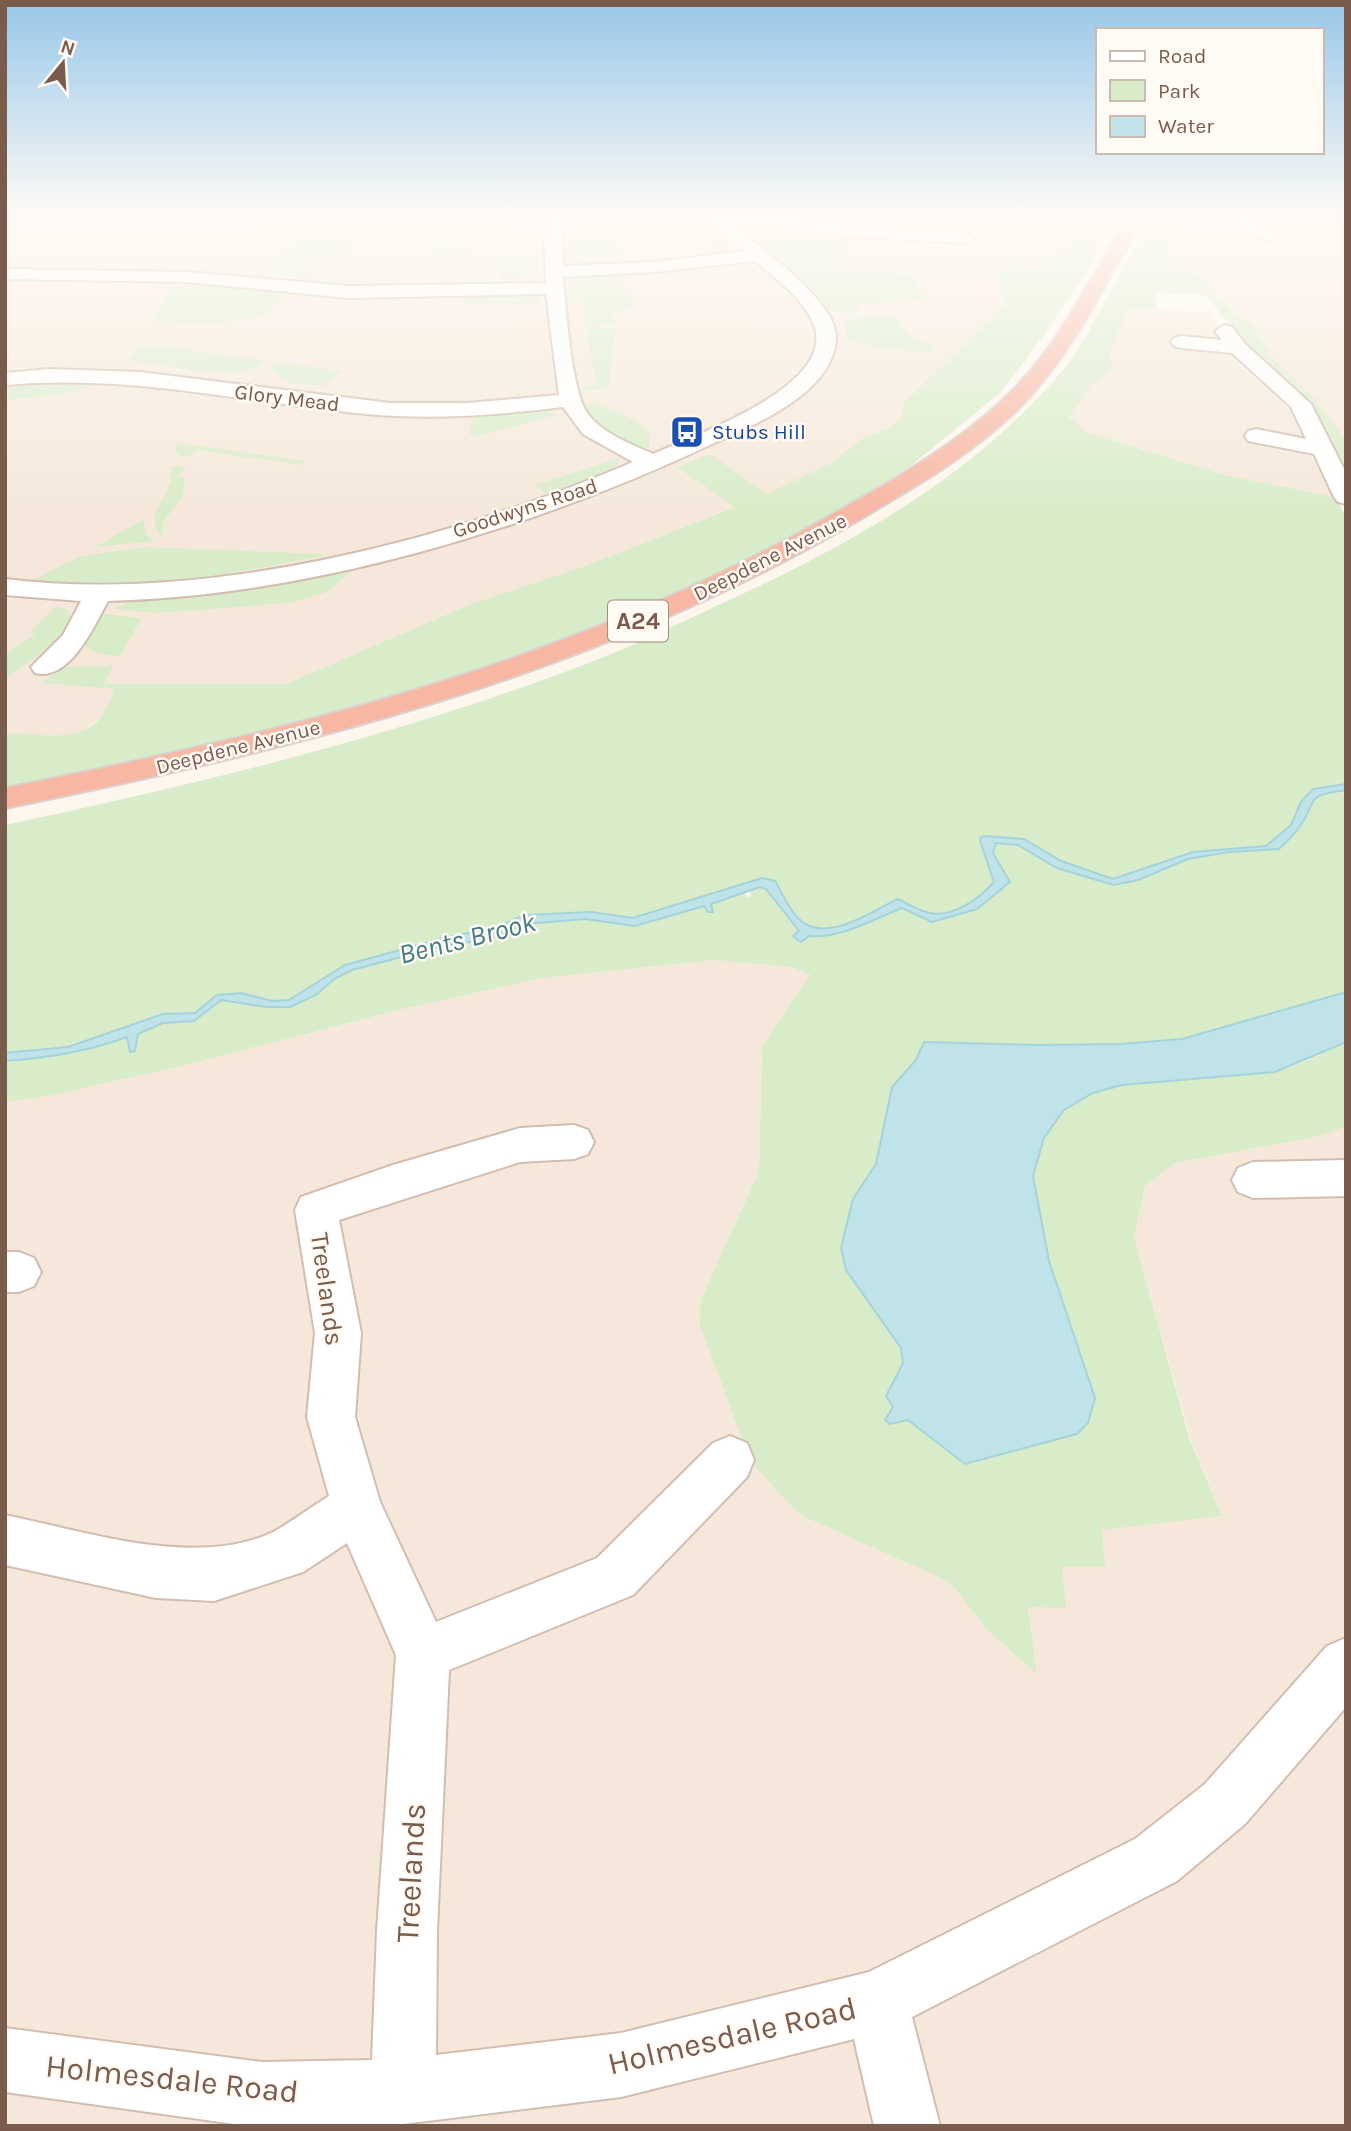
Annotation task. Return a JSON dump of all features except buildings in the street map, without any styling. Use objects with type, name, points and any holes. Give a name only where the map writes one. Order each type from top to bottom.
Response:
[{"type":"highway","name":"Deepdene Avenue","points":[[5,798],[200,757],[408,705],[592,641],[733,579],[839,523],[970,441],[1017,398],[1050,359],[1076,316]]},
{"type":"street","points":[[559,316],[564,370],[570,400],[577,414],[589,427],[653,463]]},
{"type":"street","name":"Goodwyns Road","points":[[5,587],[98,594],[158,591],[241,581],[400,547],[529,510],[653,463],[774,404],[803,384],[824,354],[826,332],[819,316]]},
{"type":"street","points":[[1181,342],[1231,340],[1300,404],[1346,497]]},
{"type":"street","name":"Glory Mead","points":[[5,379],[52,374],[106,374],[396,410],[472,409],[570,400]]},
{"type":"street","points":[[1256,436],[1320,449]]},
{"type":"street","points":[[45,667],[74,639],[98,594]]},
{"type":"street","name":"Treelands","points":[[402,2092],[407,1931],[423,1654],[357,1507],[331,1417],[338,1333],[316,1210],[393,1182],[520,1145],[574,1142]]},
{"type":"street","points":[[1253,1181],[1346,1178]]},
{"type":"street","points":[[423,1654],[615,1577],[730,1461]]},
{"type":"street","points":[[5,1540],[156,1572],[214,1575],[285,1554],[357,1507]]},
{"type":"street","name":"Holmesdale Road","points":[[5,2060],[262,2095],[402,2092],[621,2065],[877,2002],[1156,1860],[1225,1804],[1346,1665]]},
{"type":"street","points":[[877,2002],[907,2126]]},
{"type":"shaded area","points":[[5,316],[992,316],[904,403],[902,417],[888,429],[864,437],[832,462],[767,494],[582,567],[466,606],[286,684],[117,684],[106,714],[76,736],[5,745]]},
{"type":"shaded area","points":[[1125,316],[1213,316],[1237,362],[1290,410],[1311,456],[1336,497],[1225,475],[1086,432],[1068,417],[1090,386],[1113,370],[1110,353]]},
{"type":"shaded area","points":[[1239,316],[1346,316],[1346,439],[1316,400],[1275,360],[1252,325]]},
{"type":"shaded area","points":[[715,960],[792,967],[810,975],[762,1046],[759,1171],[701,1299],[751,1463],[800,1515],[950,1582],[987,1630],[1037,1673],[1028,1606],[1062,1566],[1101,1529],[1222,1516],[1190,1437],[1134,1237],[1145,1186],[1175,1163],[1315,1137],[1346,1127],[1346,2126],[5,2126],[5,1102],[49,1096],[177,1067],[407,1008],[542,978]]},
{"type":"green space","points":[[156,316],[259,316],[217,324],[154,321]]},
{"type":"green space","points":[[584,316],[613,316],[616,325],[586,327]]},
{"type":"green space","points":[[895,316],[909,335],[933,345],[933,352],[882,349],[848,339],[844,326],[850,320]]},
{"type":"green space","points":[[992,316],[1056,316],[1001,392],[909,467],[792,538],[697,583],[560,640],[374,703],[197,748],[5,787],[5,733],[57,736],[72,734],[97,721],[107,708],[114,689],[43,683],[61,667],[113,666],[104,684],[286,684],[466,606],[582,567],[735,507],[677,467],[710,454],[767,494],[832,462],[864,437],[888,429],[901,418],[904,403]]},
{"type":"green space","points":[[1096,316],[1125,316],[1110,353],[1113,370],[1090,386],[1069,417],[1086,432],[1225,475],[1336,497],[1346,518],[1346,784],[1313,789],[1301,802],[1291,825],[1266,846],[1193,852],[1113,879],[1061,861],[1024,839],[981,843],[994,882],[957,910],[930,913],[898,899],[848,924],[821,929],[809,926],[798,918],[775,881],[762,878],[633,918],[591,912],[524,915],[498,927],[448,937],[345,965],[289,1000],[272,1001],[241,993],[217,995],[195,1013],[163,1014],[68,1047],[5,1053],[5,825],[233,773],[383,732],[531,684],[659,633],[811,560],[905,506],[992,441],[1032,404],[1076,353]]},
{"type":"green space","points":[[1223,316],[1239,316],[1252,325],[1275,360],[1316,400],[1346,439],[1346,472],[1333,450]]},
{"type":"green space","points":[[616,328],[608,388],[584,390],[583,387],[596,385],[587,329]]},
{"type":"green space","points":[[156,346],[267,361],[254,369],[224,375],[131,361],[140,347]]},
{"type":"green space","points":[[276,362],[342,371],[325,386],[294,384],[268,369]]},
{"type":"green space","points":[[116,380],[63,393],[8,400],[8,384],[27,381]]},
{"type":"green space","points":[[582,402],[601,406],[634,420],[649,431],[649,448],[629,443],[610,433],[594,419]]},
{"type":"green space","points":[[546,411],[556,415],[475,437],[469,433],[474,416]]},
{"type":"green space","points":[[177,443],[306,461],[303,465],[196,450],[188,457],[178,455],[175,449]]},
{"type":"green space","points":[[619,458],[618,464],[606,473],[546,494],[535,485]]},
{"type":"green space","points":[[171,467],[186,468],[176,476],[184,478],[183,496],[163,522],[163,539],[157,528],[156,511],[168,487]]},
{"type":"green space","points":[[143,520],[147,535],[155,541],[95,547]]},
{"type":"green space","points":[[146,547],[322,556],[185,582],[118,586],[24,584],[82,556]]},
{"type":"green space","points":[[359,565],[327,592],[288,603],[157,613],[112,609],[131,601],[204,593]]},
{"type":"green space","points":[[57,606],[67,610],[72,617],[66,627],[43,652],[5,679],[5,654],[35,635],[30,632]]},
{"type":"green space","points":[[107,614],[141,619],[120,656],[96,653],[84,645],[92,626]]},
{"type":"green space","points":[[1346,790],[1346,992],[1182,1039],[1121,1044],[1036,1045],[924,1042],[916,1060],[891,1087],[876,1164],[853,1199],[846,1270],[901,1347],[903,1363],[886,1396],[894,1406],[890,1424],[908,1420],[965,1464],[1077,1434],[1033,1176],[1044,1140],[1058,1116],[1084,1097],[1108,1088],[1163,1079],[1272,1072],[1300,1063],[1346,1042],[1346,1127],[1315,1137],[1175,1163],[1145,1186],[1134,1237],[1189,1437],[1222,1516],[1102,1530],[1105,1567],[1062,1567],[1066,1608],[1028,1607],[1037,1674],[987,1630],[950,1582],[800,1515],[751,1463],[700,1325],[701,1299],[759,1171],[762,1046],[810,975],[792,967],[715,960],[542,978],[407,1008],[177,1067],[49,1096],[5,1102],[5,1061],[67,1054],[128,1037],[131,1052],[134,1051],[137,1034],[163,1023],[194,1021],[221,1000],[266,1007],[316,995],[334,978],[352,970],[439,947],[487,939],[525,924],[585,919],[635,926],[704,905],[713,911],[711,904],[744,893],[747,897],[752,896],[749,890],[760,887],[766,888],[795,927],[809,935],[835,934],[902,908],[932,922],[1009,882],[993,853],[996,843],[1018,845],[1057,868],[1113,885],[1138,880],[1188,859],[1229,852],[1279,849],[1298,829],[1317,797]]},
{"type":"water","name":"Bents Brook","points":[[1346,784],[1346,790],[1317,797],[1298,829],[1279,849],[1229,852],[1188,859],[1138,880],[1113,885],[1057,868],[1018,845],[996,843],[993,853],[1010,882],[977,909],[932,922],[902,908],[845,931],[809,936],[801,942],[793,936],[799,931],[766,889],[760,887],[711,904],[713,912],[708,912],[704,906],[635,926],[585,919],[525,924],[487,939],[439,947],[352,970],[334,979],[316,995],[290,1007],[266,1007],[221,1000],[194,1021],[163,1023],[138,1034],[135,1051],[130,1052],[127,1037],[67,1054],[5,1061],[5,1053],[68,1047],[163,1014],[195,1013],[217,995],[241,993],[272,1001],[289,1000],[345,965],[448,937],[498,927],[524,915],[591,912],[633,918],[762,878],[775,881],[798,918],[809,926],[821,929],[862,918],[898,899],[926,912],[948,913],[974,900],[994,882],[981,843],[980,838],[984,836],[1024,839],[1061,861],[1113,879],[1193,852],[1266,846],[1291,825],[1301,802],[1313,789]]},
{"type":"water","points":[[1346,992],[1346,1042],[1275,1072],[1122,1085],[1093,1093],[1064,1110],[1044,1138],[1033,1176],[1049,1261],[1095,1398],[1088,1423],[1077,1434],[965,1464],[908,1420],[890,1424],[885,1420],[893,1407],[886,1396],[903,1363],[901,1348],[846,1270],[841,1248],[853,1199],[876,1164],[892,1087],[916,1060],[924,1042],[1037,1045],[1121,1044],[1182,1039]]},
{"type":"place","name":"Stubs Hill","points":[[687,432]]}]
